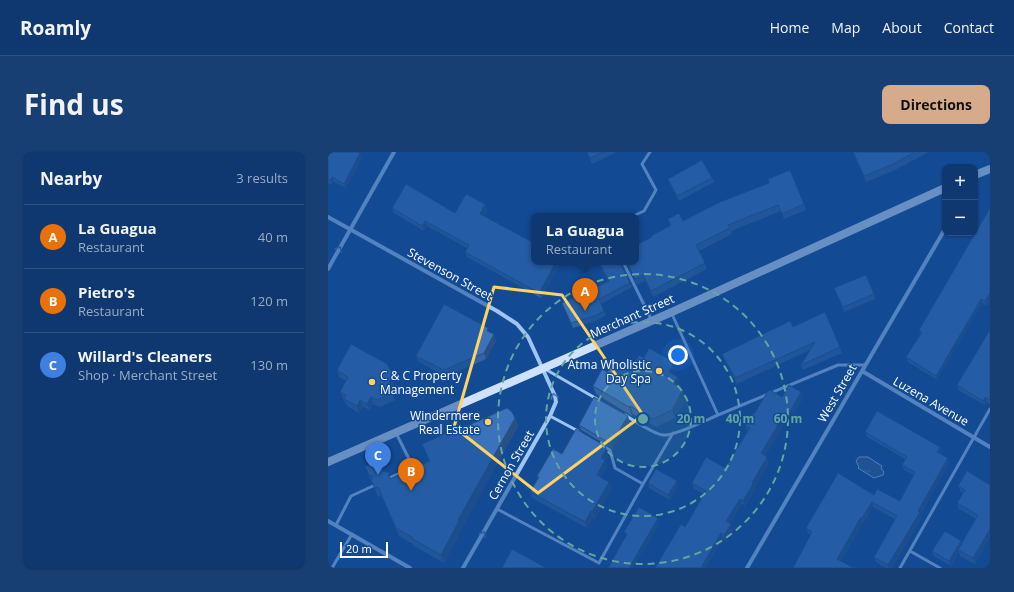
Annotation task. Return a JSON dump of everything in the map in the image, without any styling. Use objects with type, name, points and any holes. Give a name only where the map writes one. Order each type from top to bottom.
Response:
[{"type":"main road","points":[[978,174],[990,169]]},
{"type":"main road","name":"Merchant Street","points":[[328,462],[672,312],[942,189]]},
{"type":"street","points":[[328,270],[394,152]]},
{"type":"street","name":"Stevenson Street","points":[[328,217],[511,320],[528,337],[543,368]]},
{"type":"street","name":"West Street","points":[[748,568],[942,234]]},
{"type":"street","name":"Cernon Street","points":[[463,568],[498,509],[550,416],[556,402],[555,396],[543,368]]},
{"type":"street","name":"Luzena Avenue","points":[[862,371],[990,447]]},
{"type":"street","points":[[328,520],[410,568]]},
{"type":"lane","points":[[639,214],[644,211],[656,190],[642,164],[650,152]]},
{"type":"lane","points":[[624,265],[652,320]]},
{"type":"lane","points":[[672,312],[718,415]]},
{"type":"lane","points":[[620,413],[656,433],[663,435],[673,434],[838,365],[865,365]]},
{"type":"lane","points":[[543,368],[601,402]]},
{"type":"lane","points":[[900,568],[990,409]]},
{"type":"lane","points":[[550,416],[583,435]]},
{"type":"lane","points":[[390,478],[413,467],[396,432]]},
{"type":"lane","points":[[596,568],[642,484],[673,434]]},
{"type":"lane","points":[[597,442],[610,450],[615,468],[642,484]]},
{"type":"lane","points":[[336,525],[351,496],[373,486]]},
{"type":"lane","points":[[498,509],[599,563]]},
{"type":"lane","points":[[332,568],[352,534]]},
{"type":"lane","points":[[910,551],[940,568]]},
{"type":"highlighted area","points":[[494,287],[562,295],[643,415],[538,493],[454,427]]},
{"type":"water","points":[[859,457],[868,457],[882,466],[881,468],[884,472],[883,475],[874,478],[858,468],[859,467],[856,461]]},
{"type":"building","points":[[328,152],[360,153],[344,184],[332,177],[331,180],[328,179]]},
{"type":"building","points":[[587,152],[604,152],[590,158]]},
{"type":"building","points":[[853,152],[915,152],[893,164],[864,176]]},
{"type":"building","points":[[702,160],[712,178],[677,196],[668,179]]},
{"type":"building","points":[[790,170],[804,204],[782,214],[778,205],[728,225],[730,228],[696,245],[705,263],[651,291],[643,275],[635,279],[628,265],[639,265],[639,244],[671,225],[668,219],[679,213],[683,221],[720,202],[769,183],[768,179]]},
{"type":"building","points":[[406,184],[455,213],[466,194],[485,204],[480,214],[531,241],[531,265],[554,265],[539,293],[465,252],[469,245],[425,221],[422,226],[392,208]]},
{"type":"building","points":[[990,208],[990,293],[985,301],[981,299],[936,376],[906,357],[922,332],[919,330],[974,236],[978,236],[978,229]]},
{"type":"building","points":[[601,265],[621,265],[630,283],[599,299],[604,311],[595,316],[571,323],[562,303],[609,281]]},
{"type":"building","points":[[866,275],[874,294],[843,307],[834,288]]},
{"type":"building","points":[[444,304],[488,328],[487,331],[494,334],[484,353],[444,370],[416,356]]},
{"type":"building","points":[[825,312],[840,347],[801,365],[815,342],[735,378],[722,354],[790,321],[793,327]]},
{"type":"building","points":[[990,330],[990,400],[985,397],[983,401],[957,385]]},
{"type":"building","name":"C & C Property Management","points":[[351,344],[387,364],[393,375],[386,388],[392,393],[377,400],[371,397],[367,404],[360,400],[357,406],[344,399],[346,395],[340,392],[348,377],[337,370]]},
{"type":"building","points":[[649,348],[670,360],[673,365],[669,372],[678,377],[674,384],[683,389],[672,410],[653,419],[593,386],[602,369],[607,372],[611,366],[616,368],[620,362],[627,365],[630,359],[635,362],[639,355],[644,358]]},
{"type":"building","points":[[789,385],[801,392],[787,417],[784,415],[761,453],[767,457],[752,483],[753,484],[743,501],[740,499],[726,521],[731,524],[724,535],[721,533],[701,568],[655,568],[681,524],[685,527],[706,491],[692,483],[706,457],[725,468],[750,428],[745,425],[752,413],[754,414],[768,391],[770,390],[782,397]]},
{"type":"building","points":[[594,397],[628,416],[611,444],[579,425]]},
{"type":"building","points":[[507,408],[512,412],[515,418],[458,520],[459,521],[441,555],[396,528],[378,487],[375,488],[371,480],[373,476],[369,475],[365,466],[382,459],[385,467],[383,471],[388,472],[390,479],[430,461],[422,444],[449,432],[449,434]]},
{"type":"building","points":[[877,411],[940,447],[937,452],[948,458],[918,511],[920,512],[888,565],[874,557],[897,516],[872,502],[862,518],[861,517],[837,559],[854,568],[793,568],[812,532],[806,528],[838,473],[874,495],[877,489],[900,501],[915,472],[902,465],[907,457],[865,432]]},
{"type":"building","points":[[576,429],[605,446],[606,450],[601,458],[605,460],[597,475],[609,482],[585,522],[530,492],[539,477],[537,476],[553,449],[562,454]]},
{"type":"building","points":[[656,469],[677,481],[668,495],[648,483]]},
{"type":"building","points":[[967,471],[990,485],[990,529],[973,558],[958,550],[978,515],[957,503],[965,490],[958,486]]},
{"type":"building","points":[[639,507],[658,518],[629,568],[608,568],[627,534],[624,532]]},
{"type":"building","points":[[945,531],[961,541],[949,561],[932,551]]},
{"type":"building","points":[[512,549],[546,568],[502,568]]},
{"type":"place","name":"La Guagua","points":[[585,311]]},
{"type":"place","name":"Atma Wholistic Day Spa","points":[[659,371]]},
{"type":"place","name":"C & C Property Management","points":[[372,382]]},
{"type":"place","name":"Windermere Real Estate","points":[[488,422]]},
{"type":"place","name":"Willard's Cleaners","points":[[378,475]]},
{"type":"place","name":"Pietro's","points":[[411,491]]}]
